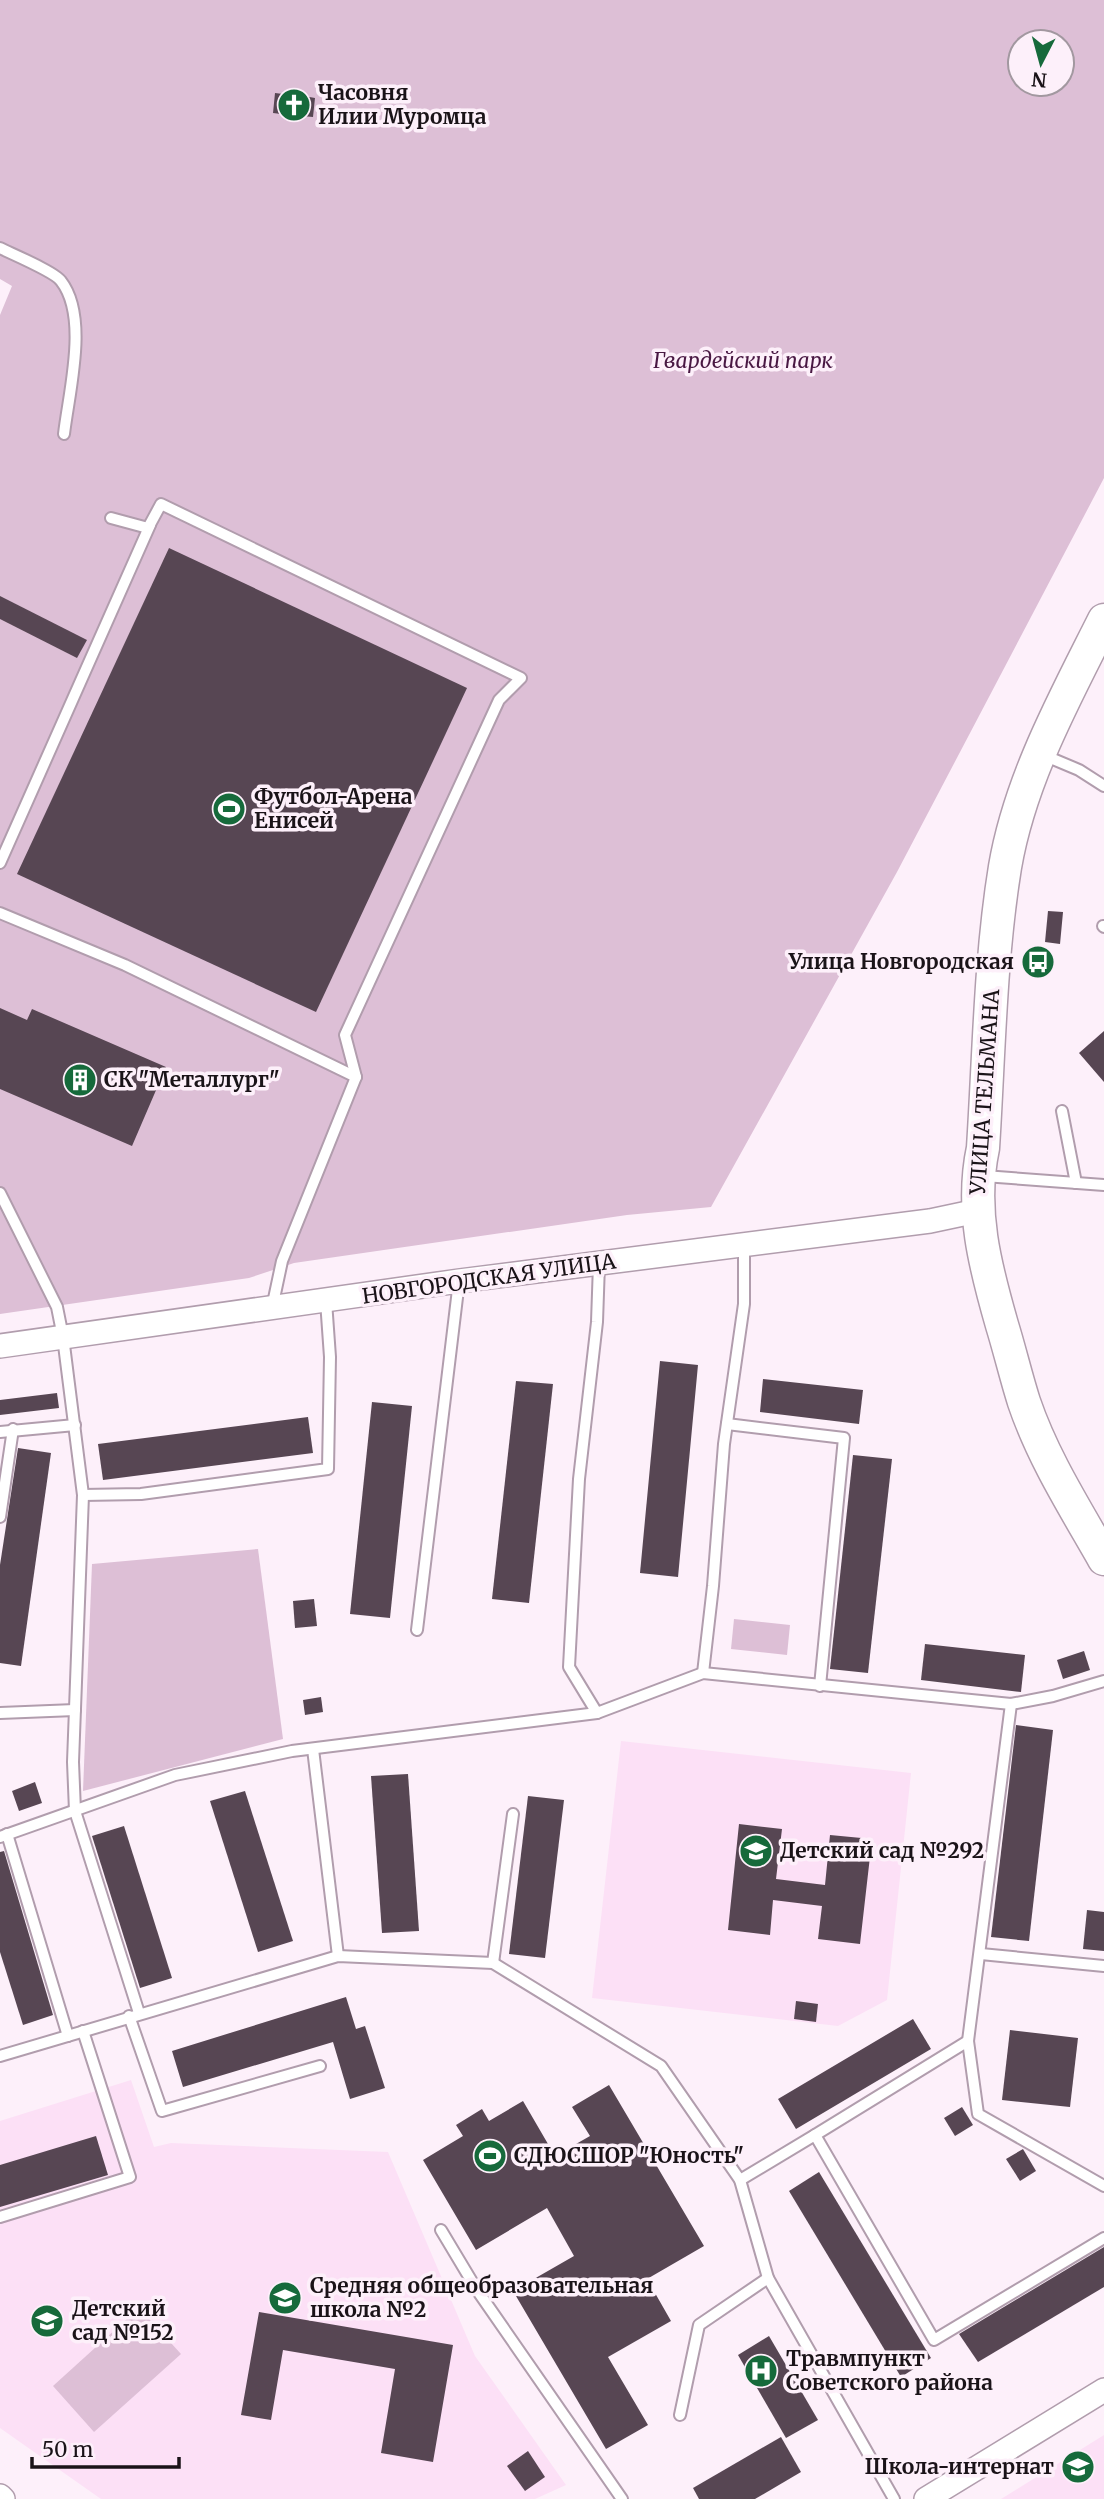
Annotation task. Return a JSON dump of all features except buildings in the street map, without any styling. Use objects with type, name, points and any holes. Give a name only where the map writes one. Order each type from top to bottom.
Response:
[{"type":"main road","name":"УЛИЦА ТЕЛЬМАНА","points":[[1104,620],[1040,753],[1017,819],[1005,866],[995,957],[983,1148],[977,1176],[977,1210],[991,1284],[1024,1403],[1053,1469],[1090,1524],[1104,1559]]},
{"type":"street","name":"НОВГОРОДСКАЯ УЛИЦА","points":[[0,1346],[459,1281],[930,1221],[977,1210]]},
{"type":"street","points":[[926,2499],[1104,2390]]},
{"type":"lane","points":[[0,248],[60,279],[75,308],[76,335],[64,434]]},
{"type":"lane","points":[[0,863],[161,503],[522,678],[499,700],[345,1035],[356,1077],[282,1261],[272,1308]]},
{"type":"lane","points":[[111,518],[148,528]]},
{"type":"lane","points":[[1040,753],[1079,770],[1104,786]]},
{"type":"lane","points":[[0,913],[125,965],[356,1077]]},
{"type":"lane","points":[[1062,1111],[1076,1183]]},
{"type":"lane","points":[[977,1176],[1104,1185]]},
{"type":"lane","points":[[0,1193],[57,1307],[63,1337],[83,1495],[75,1710],[75,1811],[162,2111],[320,2066]]},
{"type":"lane","points":[[703,1673],[727,1424],[744,1304],[744,1245]]},
{"type":"lane","points":[[597,1713],[569,1667],[579,1479],[597,1322],[599,1264]]},
{"type":"lane","points":[[417,1630],[459,1281]]},
{"type":"lane","points":[[83,1495],[141,1494],[327,1469],[330,1357],[326,1301]]},
{"type":"lane","points":[[727,1424],[844,1438],[820,1686]]},
{"type":"lane","points":[[0,1432],[75,1426]]},
{"type":"lane","points":[[0,1517],[13,1429]]},
{"type":"lane","points":[[68,2036],[3,1836],[175,1775],[292,1751],[597,1713],[703,1673],[1011,1704],[1053,1696],[1104,1681]]},
{"type":"lane","points":[[1011,1704],[968,2041],[978,2113],[1104,2186]]},
{"type":"lane","points":[[0,1713],[75,1710]]},
{"type":"lane","points":[[313,1749],[338,1956]]},
{"type":"lane","points":[[493,1963],[513,1814]]},
{"type":"lane","points":[[981,1954],[1104,1966]]},
{"type":"lane","points":[[0,2056],[338,1956],[493,1963],[661,2066],[740,2180],[768,2278],[894,2499]]},
{"type":"lane","points":[[0,2217],[131,2177],[83,2031]]},
{"type":"lane","points":[[740,2180],[968,2041]]},
{"type":"lane","points":[[815,2135],[934,2340],[1104,2238]]},
{"type":"lane","points":[[441,2230],[477,2290],[622,2499]]},
{"type":"lane","points":[[680,2415],[699,2325],[768,2278]]},
{"type":"shaded area","name":"Детский сад №292","points":[[621,1741],[911,1773],[887,2000],[838,2026],[592,1998]]},
{"type":"shaded area","name":"Средняя общеобразовательная школа №2","points":[[131,2080],[154,2147],[171,2143],[388,2152],[475,2356],[566,2485],[535,2499],[101,2499],[0,2428],[0,2121]]},
{"type":"shaded area","name":"Школа-интернат","points":[[1104,2435],[1104,2499],[1001,2499]]},
{"type":"green space","name":"Гвардейский парк","points":[[0,0],[1104,0],[1104,478],[897,872],[711,1207],[627,1215],[294,1263],[249,1278],[0,1314],[0,315],[12,286],[0,279]]},
{"type":"green space","points":[[258,1549],[283,1739],[83,1791],[92,1564]]},
{"type":"green space","points":[[734,1619],[790,1625],[787,1655],[731,1649]]},
{"type":"green space","points":[[139,2308],[181,2354],[94,2432],[53,2386]]},
{"type":"place","name":"Часовня Илии Муромца","points":[[294,105]]},
{"type":"place","name":"Футбол-Арена Енисей","points":[[229,809]]},
{"type":"place","name":"Улица Новгородская","points":[[1038,962]]},
{"type":"place","name":"СК \"Металлург\"","points":[[80,1080]]},
{"type":"place","name":"Детский сад №292","points":[[756,1851]]},
{"type":"place","name":"СДЮСШОР \"Юность\"","points":[[490,2156]]},
{"type":"place","name":"Средняя общеобразовательная школа №2","points":[[285,2298]]},
{"type":"place","name":"Детский сад №152","points":[[47,2321]]},
{"type":"place","name":"Травмпункт Советского района","points":[[761,2371]]},
{"type":"place","name":"Школа-интернат","points":[[1078,2467]]}]
